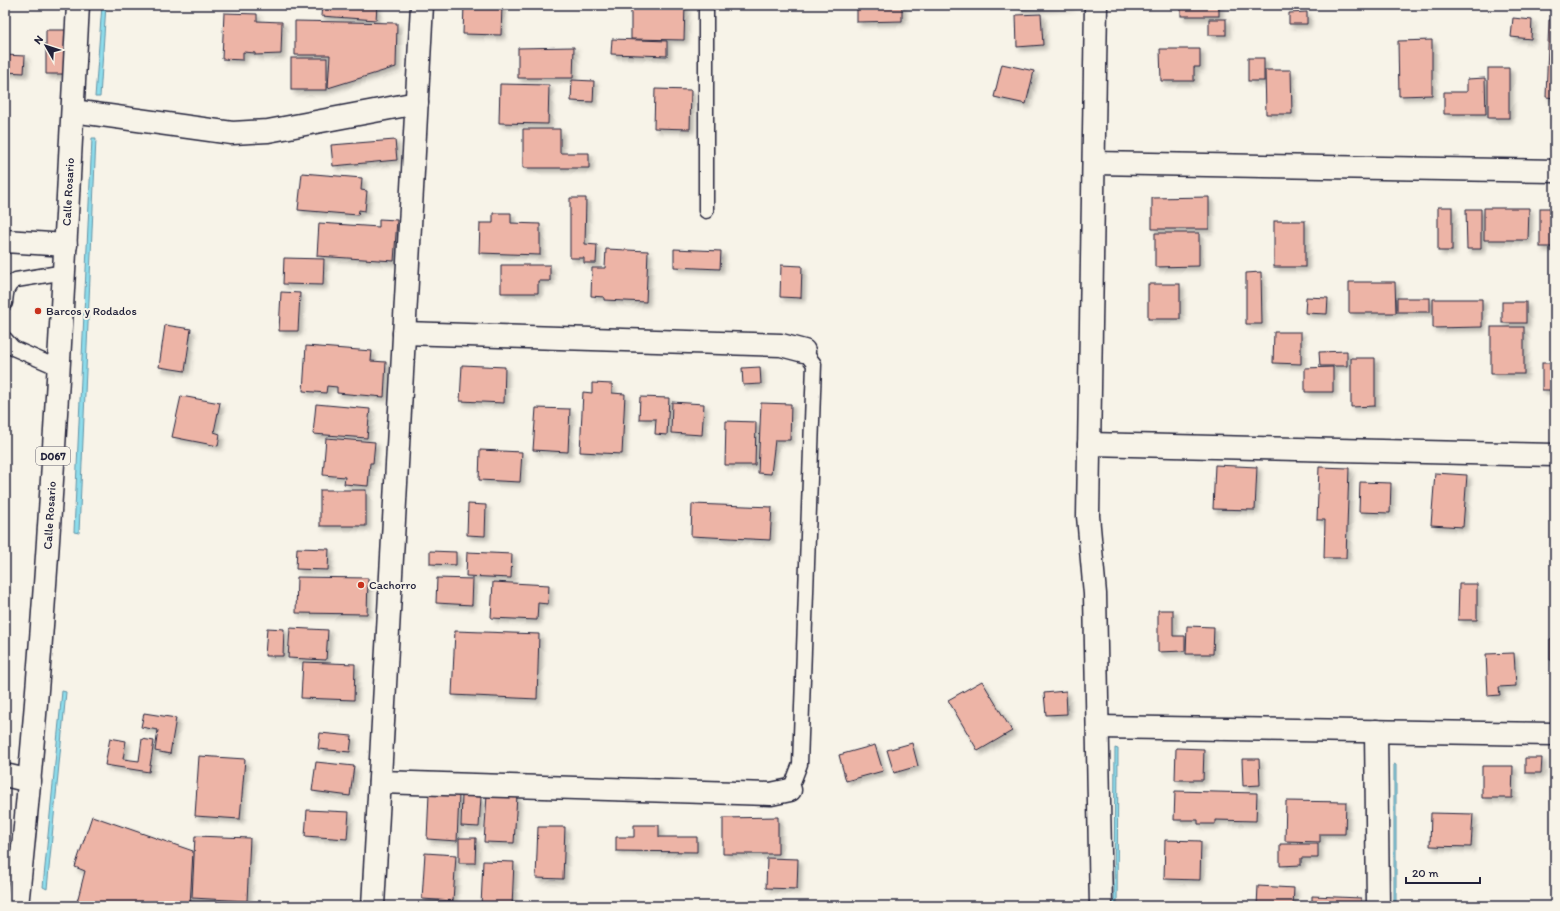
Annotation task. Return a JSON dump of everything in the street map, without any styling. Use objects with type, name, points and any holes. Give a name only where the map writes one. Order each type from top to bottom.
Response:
[{"type":"street","name":"Calle Rosario","points":[[17,906],[30,781],[44,615],[65,272],[78,5]]},
{"type":"street","points":[[374,906],[422,5]]},
{"type":"street","points":[[1096,5],[1088,516],[1095,594],[1101,906]]},
{"type":"street","points":[[73,111],[232,133],[268,131],[417,104]]},
{"type":"street","points":[[1094,163],[1555,171]]},
{"type":"street","points":[[5,241],[66,245]]},
{"type":"street","points":[[404,334],[781,345],[804,351]]},
{"type":"street","points":[[1089,444],[1555,455]]},
{"type":"street","points":[[1098,727],[1555,734]]},
{"type":"street","points":[[1376,731],[1378,906]]},
{"type":"street","points":[[5,775],[30,781]]},
{"type":"street","points":[[380,782],[771,794],[790,790]]},
{"type":"lane","points":[[706,5],[706,211]]},
{"type":"lane","points":[[5,303],[6,292],[9,284],[16,280],[65,272]]},
{"type":"lane","points":[[5,339],[13,348],[59,368]]},
{"type":"lane","points":[[790,790],[800,764],[811,473],[814,364],[804,351]]},
{"type":"water","points":[[102,5],[106,5],[100,97],[95,97]]},
{"type":"water","points":[[92,138],[96,138],[79,533],[74,532]]},
{"type":"water","points":[[62,691],[66,692],[47,889],[43,887]]},
{"type":"water","points":[[1115,748],[1118,749],[1117,906],[1114,906]]},
{"type":"water","points":[[1394,764],[1396,765],[1396,906],[1394,906]]},
{"type":"building","points":[[322,5],[377,5],[376,20],[321,16]]},
{"type":"building","points":[[464,5],[502,5],[501,35],[463,34]]},
{"type":"building","points":[[631,5],[685,5],[684,40],[631,39]]},
{"type":"building","points":[[857,5],[902,5],[902,21],[857,22]]},
{"type":"building","points":[[1019,5],[1071,5],[1071,6],[1019,9]]},
{"type":"building","points":[[1181,5],[1219,5],[1219,16],[1181,16]]},
{"type":"building","points":[[1307,12],[1307,24],[1289,24],[1289,13]]},
{"type":"building","points":[[224,13],[257,14],[257,21],[282,22],[281,54],[255,55],[255,53],[243,52],[243,60],[222,59]]},
{"type":"building","points":[[1041,14],[1043,45],[1017,47],[1016,15]]},
{"type":"building","points":[[1513,18],[1532,20],[1531,39],[1511,37]]},
{"type":"building","points":[[1209,19],[1226,19],[1226,35],[1209,35]]},
{"type":"building","points":[[1549,20],[1555,20],[1555,98],[1546,97]]},
{"type":"building","points":[[295,21],[397,23],[396,67],[328,88],[330,55],[295,55]]},
{"type":"building","points":[[46,30],[68,30],[67,74],[46,74]]},
{"type":"building","points":[[612,39],[667,41],[667,56],[611,54]]},
{"type":"building","points":[[1432,40],[1432,95],[1399,96],[1398,41]]},
{"type":"building","points":[[574,47],[573,78],[518,78],[518,48]]},
{"type":"building","points":[[1160,49],[1200,49],[1200,67],[1194,67],[1194,81],[1161,81]]},
{"type":"building","points":[[5,55],[25,56],[24,73],[5,72]]},
{"type":"building","points":[[291,58],[327,58],[327,90],[291,90]]},
{"type":"building","points":[[1248,58],[1264,58],[1264,81],[1248,81]]},
{"type":"building","points":[[1002,64],[1034,71],[1026,104],[994,97]]},
{"type":"building","points":[[1488,68],[1509,68],[1509,118],[1488,118]]},
{"type":"building","points":[[1265,70],[1291,70],[1292,114],[1266,114]]},
{"type":"building","points":[[1485,78],[1486,114],[1444,114],[1444,92],[1467,92],[1467,79]]},
{"type":"building","points":[[572,80],[594,81],[593,102],[571,101]]},
{"type":"building","points":[[500,84],[549,85],[548,124],[499,123]]},
{"type":"building","points":[[655,89],[691,90],[690,129],[654,128]]},
{"type":"building","points":[[523,129],[560,129],[560,153],[589,153],[589,168],[523,168]]},
{"type":"building","points":[[395,140],[397,160],[333,166],[331,145]]},
{"type":"building","points":[[302,173],[362,178],[361,190],[367,191],[365,211],[359,210],[358,215],[298,210]]},
{"type":"building","points":[[1209,197],[1209,229],[1152,229],[1152,198]]},
{"type":"building","points":[[570,198],[586,198],[585,244],[597,245],[596,263],[584,263],[584,258],[570,258]]},
{"type":"building","points":[[1438,207],[1452,207],[1452,251],[1438,251]]},
{"type":"building","points":[[1484,208],[1529,208],[1528,240],[1484,240]]},
{"type":"building","points":[[1540,208],[1555,208],[1555,247],[1540,247]]},
{"type":"building","points":[[1466,209],[1481,209],[1481,249],[1467,249]]},
{"type":"building","points":[[493,213],[511,213],[511,223],[540,224],[540,255],[479,253],[480,223],[493,223]]},
{"type":"building","points":[[379,219],[397,220],[394,261],[317,256],[319,223],[379,227]]},
{"type":"building","points":[[1274,221],[1305,221],[1305,267],[1274,267]]},
{"type":"building","points":[[1155,233],[1199,233],[1199,266],[1155,267]]},
{"type":"building","points":[[606,249],[648,251],[646,302],[604,300],[604,297],[591,296],[592,268],[605,268]]},
{"type":"building","points":[[674,249],[721,251],[720,269],[674,267]]},
{"type":"building","points":[[284,258],[324,259],[323,285],[283,284]]},
{"type":"building","points":[[501,265],[550,265],[550,281],[538,281],[538,293],[501,293]]},
{"type":"building","points":[[781,265],[802,266],[801,298],[780,297]]},
{"type":"building","points":[[1261,272],[1262,324],[1246,324],[1246,273]]},
{"type":"building","points":[[1349,282],[1395,282],[1396,313],[1349,313]]},
{"type":"building","points":[[1148,284],[1180,284],[1180,319],[1148,319]]},
{"type":"building","points":[[281,292],[300,293],[298,331],[279,331]]},
{"type":"building","points":[[1306,297],[1328,298],[1327,314],[1305,313]]},
{"type":"building","points":[[1397,298],[1430,298],[1430,312],[1397,312]]},
{"type":"building","points":[[1433,299],[1482,299],[1482,327],[1433,328]]},
{"type":"building","points":[[1502,302],[1526,302],[1526,323],[1502,323]]},
{"type":"building","points":[[165,325],[191,329],[185,371],[159,367]]},
{"type":"building","points":[[1491,327],[1524,327],[1524,374],[1491,374]]},
{"type":"building","points":[[1274,332],[1301,332],[1301,364],[1273,363]]},
{"type":"building","points":[[306,346],[372,351],[371,361],[386,362],[384,397],[337,393],[337,387],[327,386],[326,393],[303,391]]},
{"type":"building","points":[[1347,351],[1347,366],[1320,366],[1319,352]]},
{"type":"building","points":[[1351,358],[1375,358],[1375,406],[1351,407]]},
{"type":"building","points":[[1542,363],[1555,363],[1555,390],[1542,390]]},
{"type":"building","points":[[462,365],[505,367],[504,403],[460,401]]},
{"type":"building","points":[[760,367],[761,384],[743,385],[742,368]]},
{"type":"building","points":[[1333,367],[1333,392],[1305,392],[1305,368]]},
{"type":"building","points":[[592,383],[612,384],[612,393],[625,394],[622,454],[580,452],[583,392],[592,393]]},
{"type":"building","points":[[181,396],[220,403],[214,432],[220,434],[218,446],[172,437]]},
{"type":"building","points":[[640,397],[669,398],[667,435],[655,434],[656,419],[639,419]]},
{"type":"building","points":[[672,402],[704,404],[702,435],[671,433]]},
{"type":"building","points":[[761,403],[791,404],[790,440],[775,440],[771,474],[758,473]]},
{"type":"building","points":[[316,404],[370,409],[367,438],[313,434]]},
{"type":"building","points":[[536,408],[570,409],[568,452],[533,450]]},
{"type":"building","points":[[726,421],[756,422],[755,465],[725,465]]},
{"type":"building","points":[[326,438],[375,442],[373,463],[370,463],[368,486],[344,484],[345,477],[323,475]]},
{"type":"building","points":[[480,450],[522,452],[520,482],[479,480]]},
{"type":"building","points":[[1215,465],[1257,467],[1255,510],[1213,509]]},
{"type":"building","points":[[1319,467],[1349,468],[1346,558],[1324,558],[1325,520],[1317,520]]},
{"type":"building","points":[[1435,473],[1467,475],[1463,527],[1431,525]]},
{"type":"building","points":[[1360,482],[1391,483],[1390,513],[1359,512]]},
{"type":"building","points":[[320,490],[366,490],[366,526],[320,526]]},
{"type":"building","points":[[468,504],[486,505],[485,536],[467,535]]},
{"type":"building","points":[[692,504],[772,507],[770,540],[691,536]]},
{"type":"building","points":[[297,548],[329,549],[328,570],[296,569]]},
{"type":"building","points":[[430,551],[456,552],[456,565],[430,564]]},
{"type":"building","points":[[467,552],[512,554],[511,578],[466,576]]},
{"type":"building","points":[[297,577],[368,578],[367,614],[296,613]]},
{"type":"building","points":[[437,578],[473,579],[472,605],[436,603]]},
{"type":"building","points":[[493,582],[549,585],[548,604],[538,603],[537,620],[491,618]]},
{"type":"building","points":[[1459,584],[1477,584],[1477,620],[1458,620]]},
{"type":"building","points":[[1158,610],[1173,610],[1173,636],[1185,636],[1185,651],[1158,652]]},
{"type":"building","points":[[1187,626],[1214,627],[1213,654],[1186,654]]},
{"type":"building","points":[[267,628],[284,629],[283,656],[265,656]]},
{"type":"building","points":[[290,628],[328,630],[326,660],[288,658]]},
{"type":"building","points":[[455,631],[539,634],[537,699],[452,695]]},
{"type":"building","points":[[1555,638],[1555,660],[1550,660],[1550,639]]},
{"type":"building","points":[[1514,653],[1516,686],[1499,687],[1500,695],[1488,696],[1486,654]]},
{"type":"building","points":[[303,662],[355,664],[354,700],[301,698]]},
{"type":"building","points":[[982,681],[1012,731],[978,751],[948,700]]},
{"type":"building","points":[[1066,691],[1067,714],[1046,715],[1044,693]]},
{"type":"building","points":[[144,713],[176,718],[170,754],[155,751],[158,730],[141,727]]},
{"type":"building","points":[[320,733],[352,736],[350,752],[318,749]]},
{"type":"building","points":[[110,738],[126,741],[123,759],[139,761],[142,739],[154,741],[149,772],[105,765]]},
{"type":"building","points":[[912,743],[918,766],[894,773],[887,750]]},
{"type":"building","points":[[875,745],[883,771],[846,781],[839,755]]},
{"type":"building","points":[[1176,748],[1204,749],[1203,780],[1175,780]]},
{"type":"building","points":[[199,756],[245,759],[240,819],[195,816]]},
{"type":"building","points":[[1525,758],[1542,758],[1541,773],[1525,773]]},
{"type":"building","points":[[1242,759],[1259,759],[1260,785],[1243,786]]},
{"type":"building","points":[[316,762],[354,766],[350,796],[312,791]]},
{"type":"building","points":[[1482,766],[1513,766],[1512,798],[1482,798]]},
{"type":"building","points":[[1175,791],[1257,793],[1256,821],[1215,820],[1215,824],[1198,824],[1198,820],[1174,820]]},
{"type":"building","points":[[429,794],[459,795],[457,841],[427,839]]},
{"type":"building","points":[[462,795],[481,797],[479,827],[461,826]]},
{"type":"building","points":[[487,795],[517,796],[514,843],[484,842]]},
{"type":"building","points":[[1286,801],[1346,802],[1345,834],[1320,834],[1320,842],[1285,841]]},
{"type":"building","points":[[307,810],[349,812],[347,839],[305,836]]},
{"type":"building","points":[[1431,813],[1473,814],[1471,847],[1430,846]]},
{"type":"building","points":[[92,816],[193,851],[190,906],[76,906],[85,871],[75,867]]},
{"type":"building","points":[[778,817],[778,854],[723,854],[723,818]]},
{"type":"building","points":[[634,825],[659,825],[659,837],[697,837],[697,852],[616,851],[616,837],[634,837]]},
{"type":"building","points":[[538,827],[565,827],[563,879],[536,878]]},
{"type":"building","points":[[195,836],[250,838],[247,901],[192,898]]},
{"type":"building","points":[[459,838],[476,838],[475,863],[459,863]]},
{"type":"building","points":[[1165,840],[1201,841],[1200,880],[1164,879]]},
{"type":"building","points":[[1280,844],[1318,844],[1318,858],[1301,858],[1301,865],[1280,866]]},
{"type":"building","points":[[425,853],[456,855],[453,901],[422,899]]},
{"type":"building","points":[[767,858],[798,859],[797,889],[766,888]]},
{"type":"building","points":[[483,861],[514,862],[512,906],[481,906]]},
{"type":"building","points":[[1258,886],[1294,888],[1293,906],[1257,906]]},
{"type":"building","points":[[1312,896],[1361,898],[1361,906],[1312,906]]},
{"type":"building","points":[[1225,902],[1225,906],[1176,906],[1176,903]]},
{"type":"building","points":[[1467,903],[1497,903],[1498,906],[1467,906]]},
{"type":"place","name":"Barcos y Rodados","points":[[38,311]]},
{"type":"place","name":"Cachorro","points":[[361,585]]}]
